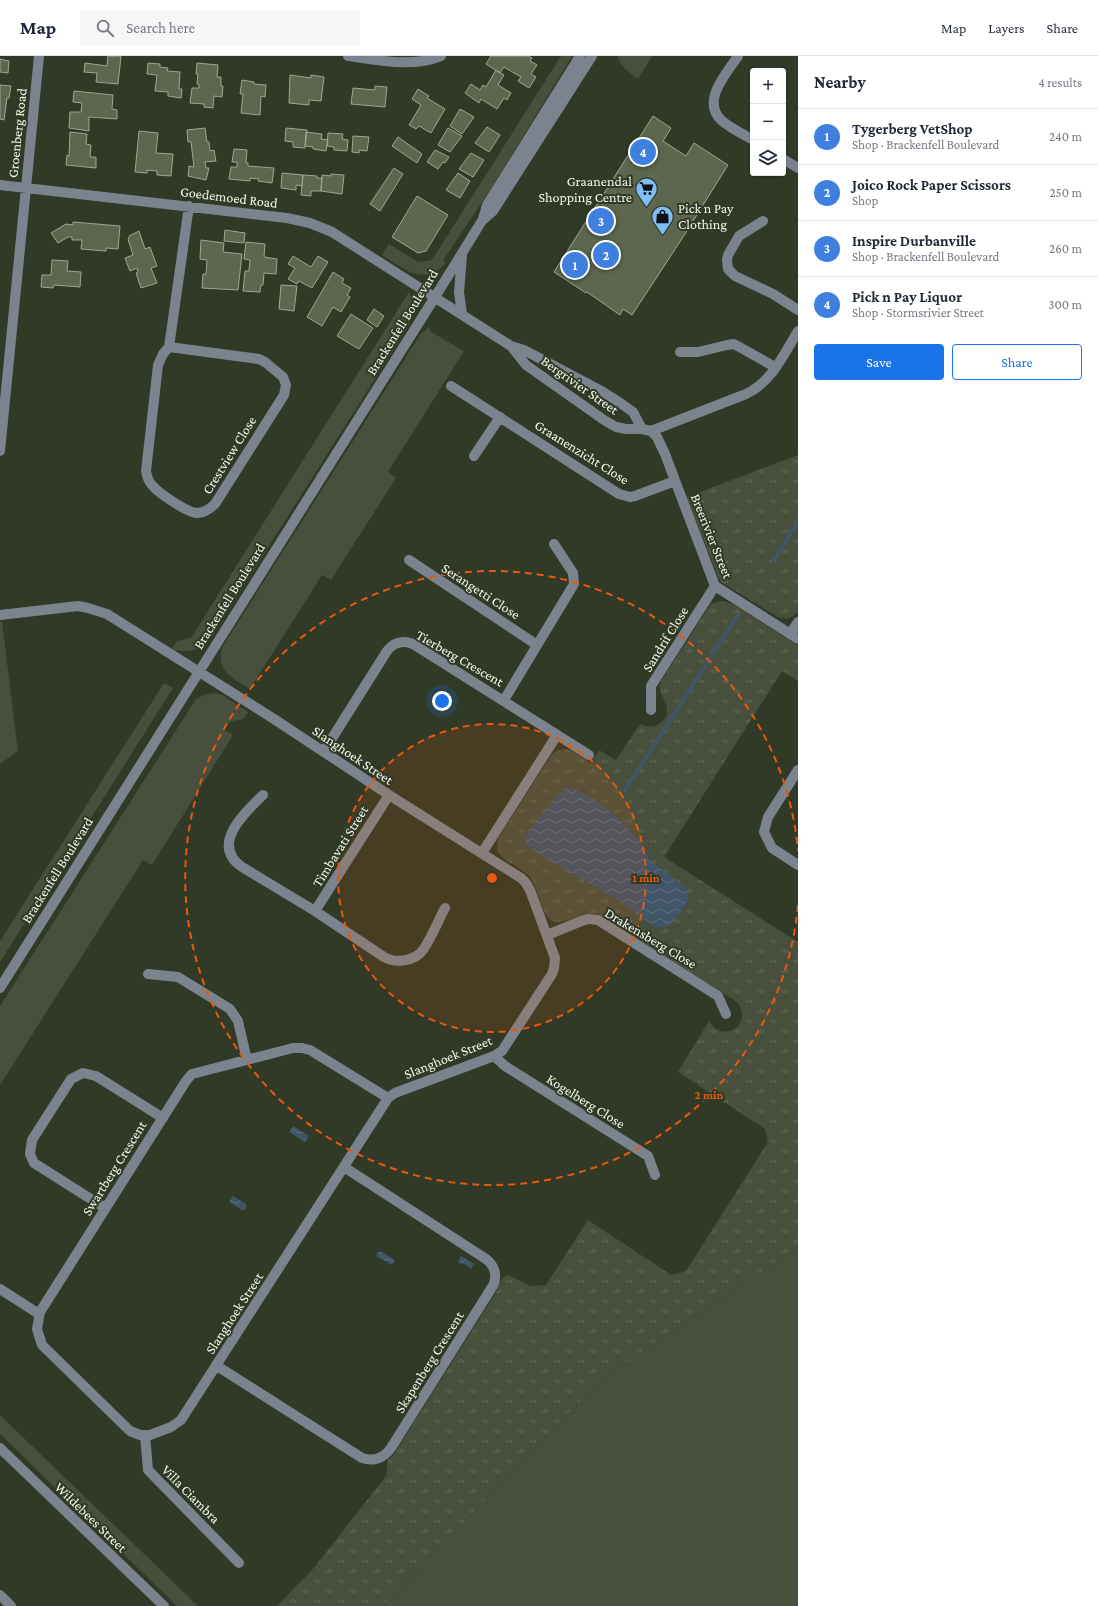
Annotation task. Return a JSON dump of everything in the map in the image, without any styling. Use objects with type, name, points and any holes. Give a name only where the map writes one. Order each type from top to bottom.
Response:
[{"type":"street","name":"Groenberg Road","points":[[0,451],[1,421],[39,56]]},
{"type":"street","points":[[348,56],[405,63],[441,56]]},
{"type":"street","name":"Brackenfell Boulevard","points":[[0,988],[435,298],[483,219],[488,205],[580,56]]},
{"type":"street","name":"Brackenfell Boulevard","points":[[483,219],[493,211],[592,56]]},
{"type":"street","points":[[738,56],[716,90],[714,104],[715,110],[721,119],[750,138]]},
{"type":"street","points":[[786,161],[798,168]]},
{"type":"street","name":"Goedemoed Road","points":[[0,185],[287,218],[316,225],[332,232],[435,298]]},
{"type":"street","name":"Crestview Close","points":[[169,347],[259,359],[280,374],[285,381],[286,390],[284,395],[264,427],[215,504],[212,508],[202,512],[190,511],[157,490],[150,484],[146,471],[158,365],[163,354],[169,347],[189,206]]},
{"type":"street","points":[[763,221],[739,236],[728,255],[728,269],[735,276],[773,294],[798,310]]},
{"type":"street","points":[[462,254],[459,282],[462,314]]},
{"type":"street","name":"Bergrivier Street","points":[[435,298],[511,346],[524,350],[603,392],[633,412],[646,430]]},
{"type":"street","points":[[646,430],[753,391],[765,381],[798,332]]},
{"type":"street","points":[[680,352],[698,352],[734,344],[775,367]]},
{"type":"street","name":"Bergrivier Street","points":[[511,346],[526,365],[548,382],[604,420],[616,427],[646,430]]},
{"type":"street","name":"Graanenzicht Close","points":[[451,386],[619,494],[630,497],[635,496],[675,481]]},
{"type":"street","points":[[474,456],[500,417]]},
{"type":"street","name":"Breerivier Street","points":[[646,430],[659,440],[715,586],[794,636]]},
{"type":"street","points":[[504,700],[574,584],[573,573],[554,544]]},
{"type":"street","name":"Serangetti Close","points":[[409,560],[537,645]]},
{"type":"street","name":"Sandrif Close","points":[[651,710],[652,686],[715,586]]},
{"type":"street","name":"Slanghoek Street","points":[[0,615],[78,606],[98,610],[107,614],[324,751],[389,795],[482,853],[526,883],[555,958],[554,968],[506,1047],[494,1056],[395,1093],[388,1098],[181,1420],[171,1427],[145,1435]]},
{"type":"street","points":[[794,636],[798,622]]},
{"type":"street","name":"Tierberg Crescent","points":[[324,751],[387,651],[394,644],[399,642],[413,644],[589,755]]},
{"type":"street","points":[[482,853],[557,735]]},
{"type":"street","points":[[798,770],[768,817],[764,832],[767,841],[772,848],[798,865]]},
{"type":"street","points":[[263,795],[247,809],[230,834],[228,846],[232,858],[242,867],[315,911],[384,957],[398,962],[404,961],[421,952],[445,908]]},
{"type":"street","name":"Timbavati Street","points":[[315,911],[389,795]]},
{"type":"street","name":"Drakensberg Close","points":[[547,935],[584,920],[598,920],[718,996],[726,1014]]},
{"type":"street","points":[[148,974],[178,977],[230,1009],[238,1021],[246,1060]]},
{"type":"street","name":"Swartberg Crescent","points":[[39,1314],[105,1208],[186,1081],[192,1074],[293,1048],[306,1049],[388,1098]]},
{"type":"street","name":"Kogelberg Close","points":[[494,1056],[505,1066],[648,1156],[655,1175]]},
{"type":"street","points":[[105,1208],[34,1163],[29,1149],[36,1134],[71,1079],[83,1073],[96,1076],[163,1118]]},
{"type":"street","name":"Skapenberg Crescent","points":[[217,1366],[362,1458],[368,1460],[379,1459],[391,1448],[494,1284],[496,1274],[492,1265],[486,1259],[344,1167]]},
{"type":"street","points":[[0,1289],[39,1314],[37,1329],[42,1345],[126,1427],[136,1434],[145,1435]]},
{"type":"street","name":"Villa Ciambra","points":[[145,1435],[148,1470],[239,1563]]},
{"type":"street","name":"Wildebees Street","points":[[0,1448],[164,1606]]},
{"type":"street","points":[[0,1595],[11,1606]]},
{"type":"green space","points":[[561,56],[572,56],[492,187],[444,259],[445,264],[437,271],[421,275],[405,270],[382,255],[389,244],[418,262],[432,260]]},
{"type":"green space","points":[[618,56],[652,56],[638,79],[628,72],[620,63]]},
{"type":"green space","points":[[409,292],[413,309],[409,325],[212,636],[204,645],[194,650],[184,651],[172,649],[177,641],[191,638]]},
{"type":"green space","points":[[429,327],[431,332],[464,351],[388,472],[396,478],[331,580],[322,575],[250,689],[232,677],[223,667],[221,654],[223,646],[420,335]]},
{"type":"green space","points":[[798,455],[798,611],[792,617],[784,618],[778,617],[721,582],[687,497]]},
{"type":"green space","points":[[721,601],[733,604],[798,646],[798,681],[782,671],[664,857],[798,942],[798,1247],[603,1378],[383,1606],[277,1606],[313,1569],[386,1476],[388,1459],[393,1456],[498,1289],[502,1278],[508,1275],[531,1286],[546,1285],[588,1220],[671,1275],[686,1271],[768,1142],[765,1129],[678,1072],[709,1021],[715,1028],[722,1031],[735,1029],[742,1018],[741,1010],[737,1002],[600,915],[594,913],[564,921],[552,921],[544,912],[536,888],[530,877],[503,858],[497,849],[498,838],[553,753],[563,749],[568,750],[591,763],[599,750],[616,760],[640,724],[652,727],[665,719],[667,709],[661,694],[660,683],[708,608],[711,604]]},
{"type":"green space","points":[[0,622],[2,622],[18,751],[0,764]]},
{"type":"green space","points":[[164,683],[173,688],[0,962],[0,941]]},
{"type":"green space","points":[[214,693],[222,695],[248,712],[243,719],[229,722],[225,730],[233,735],[152,865],[143,860],[0,1085],[0,1006],[196,699],[204,695]]},
{"type":"green space","points":[[798,1247],[798,1606],[383,1606],[603,1378]]},
{"type":"green space","points":[[0,1415],[198,1606],[177,1606],[0,1434]]},
{"type":"water","points":[[568,787],[598,802],[617,817],[640,842],[653,863],[686,889],[688,892],[687,902],[670,924],[665,927],[655,927],[618,900],[544,857],[526,844],[525,837],[529,830],[560,792]]},
{"type":"water","points":[[293,1126],[309,1136],[305,1142],[289,1132]]},
{"type":"water","points":[[233,1196],[246,1204],[246,1209],[242,1210],[229,1202]]},
{"type":"water","points":[[378,1252],[382,1252],[395,1260],[392,1265],[376,1256]]},
{"type":"water","points":[[461,1256],[474,1264],[471,1269],[465,1264],[458,1262]]},
{"type":"building","points":[[108,56],[121,56],[118,84],[96,82],[97,73],[84,72],[85,63],[107,66]]},
{"type":"building","points":[[491,56],[528,56],[532,58],[530,61],[537,65],[531,74],[536,77],[529,88],[518,81],[521,77],[504,67],[500,73],[486,64]]},
{"type":"building","points":[[0,59],[9,61],[8,73],[0,72]]},
{"type":"building","points":[[148,63],[160,64],[160,67],[168,68],[167,71],[180,72],[179,89],[182,89],[181,98],[168,96],[168,92],[155,91],[157,75],[147,74]]},
{"type":"building","points":[[197,63],[218,65],[217,77],[221,77],[221,86],[223,86],[222,97],[214,96],[213,108],[204,107],[204,104],[190,103],[192,88],[199,88],[199,85],[197,84],[198,74],[196,74]]},
{"type":"building","points":[[496,70],[504,75],[498,85],[511,93],[507,100],[504,98],[497,109],[481,99],[479,103],[465,93],[471,84],[480,90],[483,85],[486,87]]},
{"type":"building","points":[[290,75],[311,78],[311,75],[324,77],[321,101],[309,100],[309,105],[289,103]]},
{"type":"building","points":[[242,80],[254,82],[254,84],[266,85],[265,97],[261,96],[260,115],[241,113],[243,94],[240,94]]},
{"type":"building","points":[[0,85],[11,86],[9,98],[7,98],[4,120],[0,119]]},
{"type":"building","points":[[375,86],[387,87],[385,107],[351,104],[353,88],[375,90]]},
{"type":"building","points":[[418,89],[429,96],[427,98],[445,109],[431,133],[419,126],[416,129],[409,125],[421,105],[412,99]]},
{"type":"building","points":[[74,91],[113,95],[112,109],[117,110],[117,119],[89,117],[89,131],[69,128],[70,112],[81,112],[82,103],[73,102]]},
{"type":"building","points":[[460,109],[474,117],[462,134],[450,126]]},
{"type":"building","name":"Graanendal Shopping Centre","points":[[653,116],[671,128],[663,141],[686,156],[694,143],[728,165],[632,315],[623,309],[620,315],[587,292],[586,293],[554,272]]},
{"type":"building","points":[[487,127],[500,135],[489,152],[475,143]]},
{"type":"building","points":[[205,128],[210,151],[214,150],[216,161],[205,162],[206,168],[209,168],[206,180],[188,176],[189,166],[194,167],[191,142],[188,142],[187,130]]},
{"type":"building","points":[[286,128],[307,130],[305,148],[293,147],[293,142],[285,141]]},
{"type":"building","points":[[448,128],[462,136],[450,152],[438,145]]},
{"type":"building","points":[[139,131],[158,133],[156,153],[173,154],[171,176],[157,175],[157,171],[147,170],[147,173],[135,172]]},
{"type":"building","points":[[70,132],[87,134],[86,144],[91,145],[90,157],[96,157],[96,168],[66,165],[67,155],[69,156]]},
{"type":"building","points":[[306,132],[322,134],[321,139],[328,140],[326,151],[305,146]]},
{"type":"building","points":[[328,133],[343,134],[342,139],[348,140],[347,151],[334,150],[334,147],[327,146]]},
{"type":"building","points":[[353,136],[369,137],[367,151],[359,150],[359,153],[352,152]]},
{"type":"building","points":[[398,137],[422,154],[417,163],[392,146]]},
{"type":"building","points":[[234,149],[247,150],[246,163],[248,163],[248,166],[274,168],[272,183],[250,178],[250,181],[229,179],[231,167],[237,167],[237,162],[232,162]]},
{"type":"building","points":[[435,150],[449,157],[438,169],[427,162]]},
{"type":"building","points":[[471,153],[484,160],[473,177],[459,169]]},
{"type":"building","points":[[394,168],[403,174],[380,211],[370,204]]},
{"type":"building","points":[[282,173],[303,175],[302,186],[296,185],[296,190],[281,188]]},
{"type":"building","points":[[458,173],[470,181],[460,198],[446,190]]},
{"type":"building","points":[[331,174],[344,175],[342,194],[321,191],[322,175],[331,176]]},
{"type":"building","points":[[303,175],[322,178],[321,191],[311,191],[311,196],[301,195]]},
{"type":"building","points":[[417,196],[448,215],[426,251],[418,253],[392,237]]},
{"type":"building","points":[[73,222],[120,226],[118,249],[106,248],[106,251],[81,249],[82,240],[72,240],[72,237],[68,237],[58,243],[51,233],[66,224],[73,225]]},
{"type":"building","points":[[225,230],[245,233],[244,243],[224,241]]},
{"type":"building","points":[[139,231],[145,249],[150,247],[157,266],[151,268],[157,283],[141,288],[136,273],[138,272],[137,268],[130,271],[125,258],[133,255],[128,239],[129,236]]},
{"type":"building","points":[[201,240],[224,243],[223,252],[242,254],[238,290],[202,288],[203,274],[206,274],[207,260],[200,259]]},
{"type":"building","points":[[246,242],[265,244],[264,257],[277,259],[276,274],[264,273],[263,285],[261,285],[260,292],[243,291],[245,271],[249,271],[250,260],[244,259]]},
{"type":"building","points":[[293,256],[311,267],[318,256],[328,262],[312,288],[299,281],[297,284],[288,279],[295,268],[288,264]]},
{"type":"building","points":[[52,260],[68,261],[67,271],[81,272],[80,287],[54,285],[53,288],[41,287],[42,275],[51,275]]},
{"type":"building","points":[[333,272],[344,279],[342,283],[351,288],[347,295],[350,297],[341,312],[333,307],[322,326],[307,317]]},
{"type":"building","points":[[281,285],[297,286],[294,311],[279,309]]},
{"type":"building","points":[[374,309],[384,316],[377,327],[367,320]]},
{"type":"building","points":[[351,314],[373,328],[359,349],[337,336]]},
{"type":"waterway","points":[[773,561],[798,522]]},
{"type":"waterway","points":[[625,790],[738,615]]},
{"type":"place","name":"Pick n Pay Liquor","points":[[643,152]]},
{"type":"place","name":"Graanendal Shopping Centre","points":[[647,208]]},
{"type":"place","name":"Inspire Durbanville","points":[[601,221]]},
{"type":"place","name":"Pick n Pay Clothing","points":[[663,236]]},
{"type":"place","name":"Joico Rock Paper Scissors","points":[[606,255]]},
{"type":"place","name":"Tygerberg VetShop","points":[[575,265]]}]
